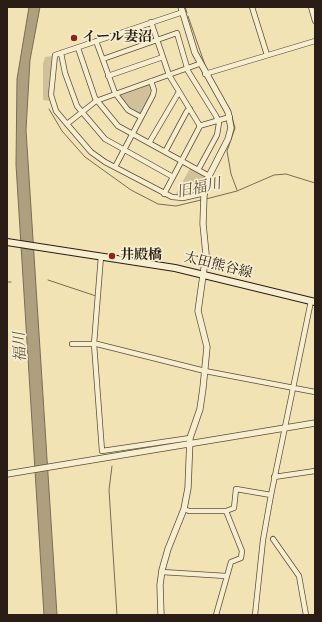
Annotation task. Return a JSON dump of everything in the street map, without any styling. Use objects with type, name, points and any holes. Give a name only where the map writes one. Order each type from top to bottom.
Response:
[{"type":"main road","name":"太田熊谷線","points":[[10,242],[175,268],[313,302]]},
{"type":"street","points":[[252,7],[267,55]]},
{"type":"street","points":[[311,7],[315,20]]},
{"type":"street","points":[[161,615],[160,585],[162,572],[168,549],[184,509],[190,440],[202,400],[205,371],[207,347],[198,311],[206,254],[203,205],[204,194],[209,176],[228,139],[231,128],[230,117],[199,64],[182,9],[151,22],[54,56],[51,92],[54,106],[91,152],[164,194],[179,198],[204,194]]},
{"type":"street","points":[[151,22],[169,75],[200,126]]},
{"type":"street","points":[[102,59],[177,33],[187,68],[218,121],[219,127],[217,135],[198,170]]},
{"type":"street","points":[[205,74],[315,41]]},
{"type":"street","points":[[96,42],[115,93],[128,110],[141,117]]},
{"type":"street","points":[[78,48],[96,101],[118,126],[209,176]]},
{"type":"street","points":[[61,53],[65,73],[76,103],[81,112],[104,139],[173,177]]},
{"type":"street","points":[[108,76],[163,57]]},
{"type":"street","points":[[67,124],[96,101],[199,64]]},
{"type":"street","points":[[115,167],[154,92],[151,81]]},
{"type":"street","points":[[149,143],[179,92]]},
{"type":"street","points":[[165,152],[187,111],[190,109]]},
{"type":"street","points":[[164,194],[200,126],[230,117]]},
{"type":"street","points":[[101,256],[94,344],[102,451],[315,423]]},
{"type":"street","points":[[255,615],[263,540],[274,477],[313,302]]},
{"type":"street","points":[[72,344],[94,344],[205,371],[315,392]]},
{"type":"street","points":[[7,474],[190,440]]},
{"type":"street","points":[[274,477],[315,471]]},
{"type":"street","points":[[184,509],[189,511],[226,511],[234,508],[236,489],[271,496]]},
{"type":"street","points":[[216,615],[231,562],[241,558],[242,551],[226,511]]},
{"type":"street","points":[[273,539],[299,576],[306,615]]},
{"type":"street","points":[[162,572],[226,576]]},
{"type":"shaded area","points":[[29,7],[40,7],[30,60],[26,130],[57,615],[44,615],[16,165],[17,79]]},
{"type":"shaded area","points":[[52,56],[49,87],[50,101],[43,100],[43,64],[45,57]]},
{"type":"shaded area","points":[[149,84],[153,92],[139,115],[131,111],[118,96],[119,94]]},
{"type":"shaded area","points":[[190,168],[205,176],[202,190],[188,195],[175,196]]},
{"type":"waterway","points":[[185,7],[187,13]]},
{"type":"waterway","points":[[188,16],[205,65]]},
{"type":"waterway","name":"旧福川","points":[[49,109],[62,131],[85,157],[131,190],[158,204],[176,206],[201,200]]},
{"type":"waterway","points":[[231,113],[235,128],[227,151],[231,174],[237,190]]},
{"type":"waterway","name":"旧福川","points":[[206,199],[237,191],[274,175],[286,174],[315,183]]},
{"type":"waterway","points":[[48,280],[96,296]]},
{"type":"waterway","points":[[112,466],[109,490],[117,615]]},
{"type":"place","name":"イール妻沼","points":[[74,38]]},
{"type":"place","name":"井殿橋","points":[[112,256]]},
{"type":"water label","name":"福川","points":[[21,347]]}]
